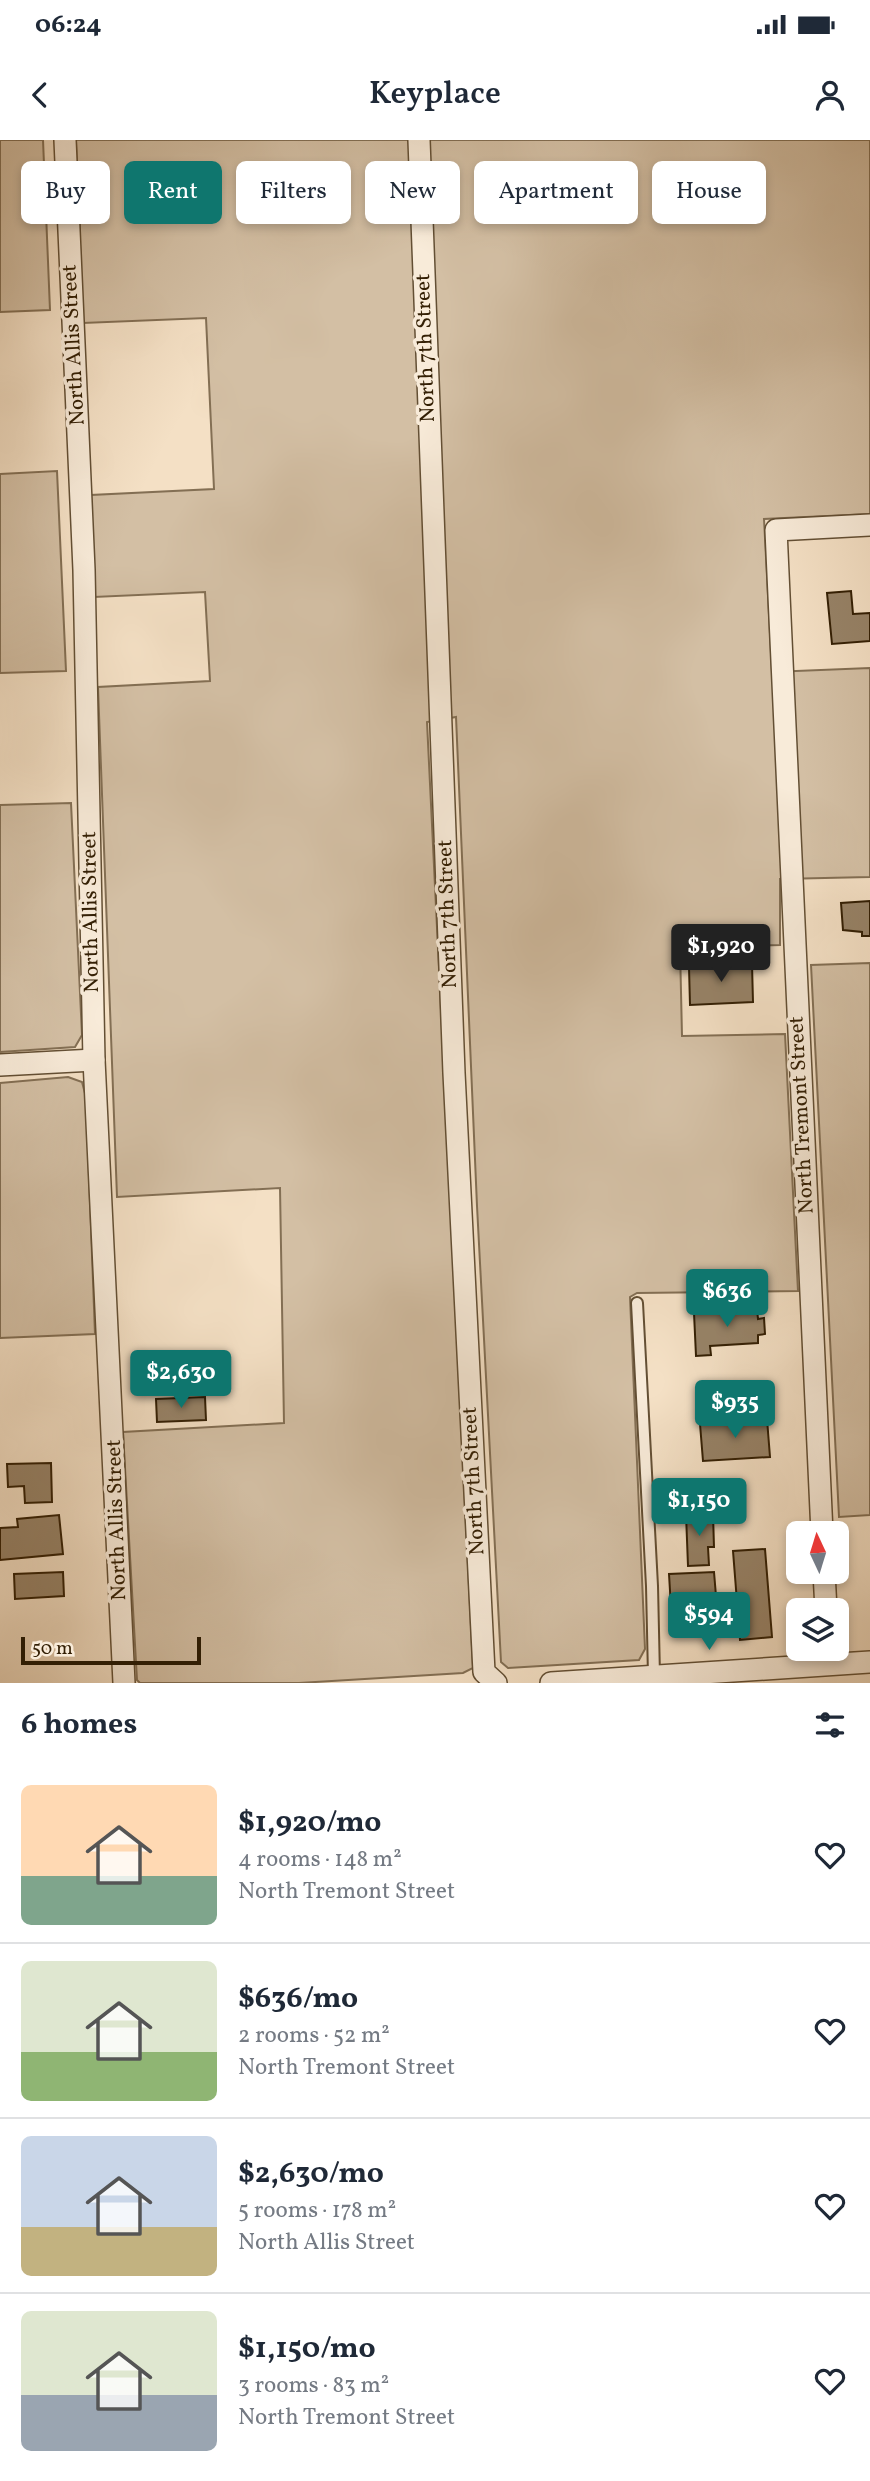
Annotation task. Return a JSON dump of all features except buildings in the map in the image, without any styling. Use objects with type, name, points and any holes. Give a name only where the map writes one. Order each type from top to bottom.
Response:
[{"type":"street","name":"North Allis Street","points":[[65,140],[84,570],[94,1060],[124,1683]]},
{"type":"street","name":"North 7th Street","points":[[419,140],[454,1073],[469,1379],[484,1672],[496,1683]]},
{"type":"street","name":"North Tremont Street","points":[[821,1521],[776,530],[870,526]]},
{"type":"street","points":[[0,1065],[94,1060]]},
{"type":"street","points":[[551,1683],[870,1662]]},
{"type":"lane","points":[[637,1303],[654,1676]]},
{"type":"shaded area","points":[[0,140],[43,140],[44,161],[21,161],[21,224],[46,224],[50,310],[0,312]]},
{"type":"shaded area","points":[[76,140],[870,140],[870,514],[764,519],[772,672],[870,668],[870,877],[780,879],[780,945],[680,948],[682,1036],[785,1034],[798,1291],[637,1293],[630,1297],[645,1649],[639,1660],[508,1668],[501,1662],[477,1206],[456,717],[427,722],[473,1668],[463,1673],[299,1683],[140,1683],[137,1680],[123,1432],[284,1423],[280,1188],[117,1197],[98,687],[210,681],[205,592],[94,597],[91,495],[214,489],[206,318],[83,323],[79,224],[110,224],[110,161],[77,161]]},
{"type":"shaded area","points":[[57,471],[66,671],[0,673],[0,474]]},
{"type":"shaded area","points":[[71,803],[82,1035],[75,1047],[0,1052],[0,805]]},
{"type":"shaded area","points":[[870,963],[870,1515],[839,1517],[811,965]]},
{"type":"shaded area","points":[[68,1077],[82,1082],[86,1097],[95,1334],[0,1338],[0,1083]]}]
